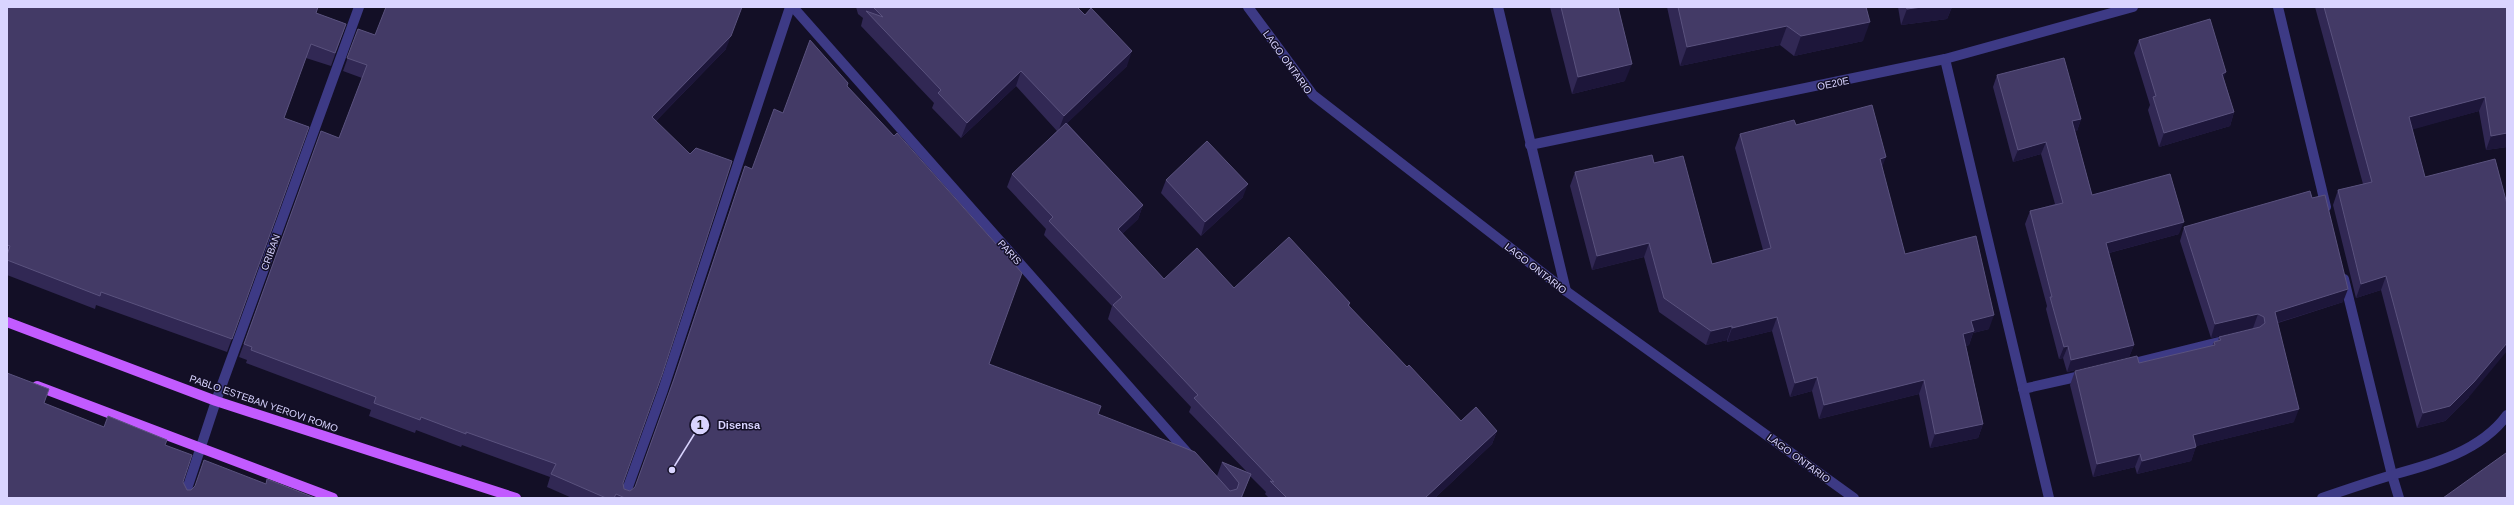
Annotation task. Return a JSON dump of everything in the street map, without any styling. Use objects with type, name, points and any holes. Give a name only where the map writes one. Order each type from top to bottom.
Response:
[{"type":"main road","name":"PABLO ESTEBAN YEROVI ROMO","points":[[7,322],[216,401],[516,498]]},
{"type":"main road","points":[[29,383],[333,498]]},
{"type":"street","name":"CRIBAN","points":[[184,498],[202,449],[216,401],[359,7]]},
{"type":"street","name":"PARIS","points":[[791,7],[1202,468]]},
{"type":"street","points":[[624,498],[663,390],[791,7]]},
{"type":"street","name":"LAGO ONTARIO","points":[[1248,7],[1313,95],[1566,292],[1854,498]]},
{"type":"street","points":[[1498,7],[1566,292]]},
{"type":"street","name":"OE20E","points":[[1530,145],[1945,59],[2133,7]]},
{"type":"street","points":[[2278,7],[2328,214]]},
{"type":"street","points":[[1945,59],[2049,498]]},
{"type":"street","points":[[2341,268],[2392,476],[2399,498]]},
{"type":"street","points":[[2116,367],[2238,337]]},
{"type":"street","points":[[2024,389],[2093,373]]},
{"type":"street","points":[[2322,498],[2422,468],[2460,452],[2483,437],[2507,415]]},
{"type":"building","points":[[7,7],[318,7],[316,13],[346,24],[335,53],[311,44],[284,118],[309,127],[232,339],[101,292],[100,296],[7,260],[10,246],[7,245]]},
{"type":"building","points":[[386,7],[742,7],[731,36],[652,117],[690,154],[696,148],[732,161],[662,375],[623,483],[624,489],[630,491],[635,487],[674,379],[745,166],[752,169],[774,109],[783,113],[810,40],[848,83],[847,86],[894,136],[897,133],[1022,273],[989,364],[1101,406],[1098,414],[1195,452],[1230,491],[1237,489],[1239,483],[1222,462],[1251,474],[1241,498],[625,498],[616,494],[614,498],[606,498],[551,474],[556,464],[466,432],[466,434],[421,417],[420,420],[374,403],[376,397],[251,350],[252,347],[244,344],[321,131],[339,138],[367,65],[347,58],[358,29],[375,35]]},
{"type":"building","points":[[873,7],[1077,7],[1085,15],[1091,8],[1132,51],[1064,116],[1021,71],[967,123],[938,93],[941,90],[866,11],[883,17]]},
{"type":"building","points":[[1561,7],[1618,7],[1632,64],[1578,77]]},
{"type":"building","points":[[1678,7],[1866,7],[1870,22],[1801,36],[1787,26],[1687,47]]},
{"type":"building","points":[[1906,7],[1922,7],[1907,9]]},
{"type":"building","points":[[2324,7],[2507,7],[2507,133],[2491,136],[2485,97],[2409,117],[2425,177],[2495,159],[2507,204],[2507,343],[2474,382],[2450,406],[2423,413],[2386,276],[2361,284],[2338,190],[2372,182]]},
{"type":"building","points":[[2210,19],[2226,72],[2222,74],[2234,112],[2164,133],[2153,97],[2156,96],[2139,40]]},
{"type":"building","points":[[2064,58],[2081,119],[2072,121],[2092,195],[2170,174],[2184,222],[2106,243],[2134,345],[2071,360],[2068,346],[2064,347],[2050,297],[2052,297],[2030,211],[2063,203],[2046,142],[2018,150],[1997,75]]},
{"type":"building","points":[[1872,105],[1886,157],[1880,159],[1905,254],[1976,236],[1994,315],[1971,321],[1974,331],[1963,334],[1983,424],[1935,434],[1924,380],[1824,405],[1817,377],[1795,383],[1777,317],[1732,328],[1732,326],[1711,331],[1664,298],[1649,243],[1597,256],[1575,172],[1652,155],[1654,163],[1683,156],[1712,264],[1771,248],[1740,134],[1794,120],[1796,125]]},
{"type":"building","points":[[1066,123],[1143,205],[1118,229],[1164,279],[1197,248],[1234,288],[1289,237],[1350,303],[1348,305],[1407,367],[1409,365],[1461,421],[1476,407],[1497,431],[1425,498],[1287,498],[1270,481],[1274,482],[1194,398],[1198,395],[1113,305],[1122,297],[1049,221],[1053,217],[1012,174]]},
{"type":"building","points":[[1207,141],[1248,184],[1205,222],[1166,180]]},
{"type":"building","points":[[2310,191],[2312,198],[2325,195],[2348,289],[2275,312],[2299,409],[2193,435],[2196,447],[2142,461],[2140,454],[2097,464],[2075,371],[2137,356],[2139,363],[2215,345],[2214,342],[2221,340],[2219,337],[2260,327],[2265,323],[2264,317],[2258,314],[2215,324],[2184,227]]},
{"type":"building","points":[[7,373],[49,389],[44,403],[104,427],[108,416],[167,440],[165,445],[192,455],[183,482],[187,490],[191,490],[195,486],[204,460],[266,484],[267,479],[315,498],[7,498]]},
{"type":"building","points":[[2506,453],[2507,498],[2443,498]]},
{"type":"place","name":"Disensa","points":[[672,470]]}]
